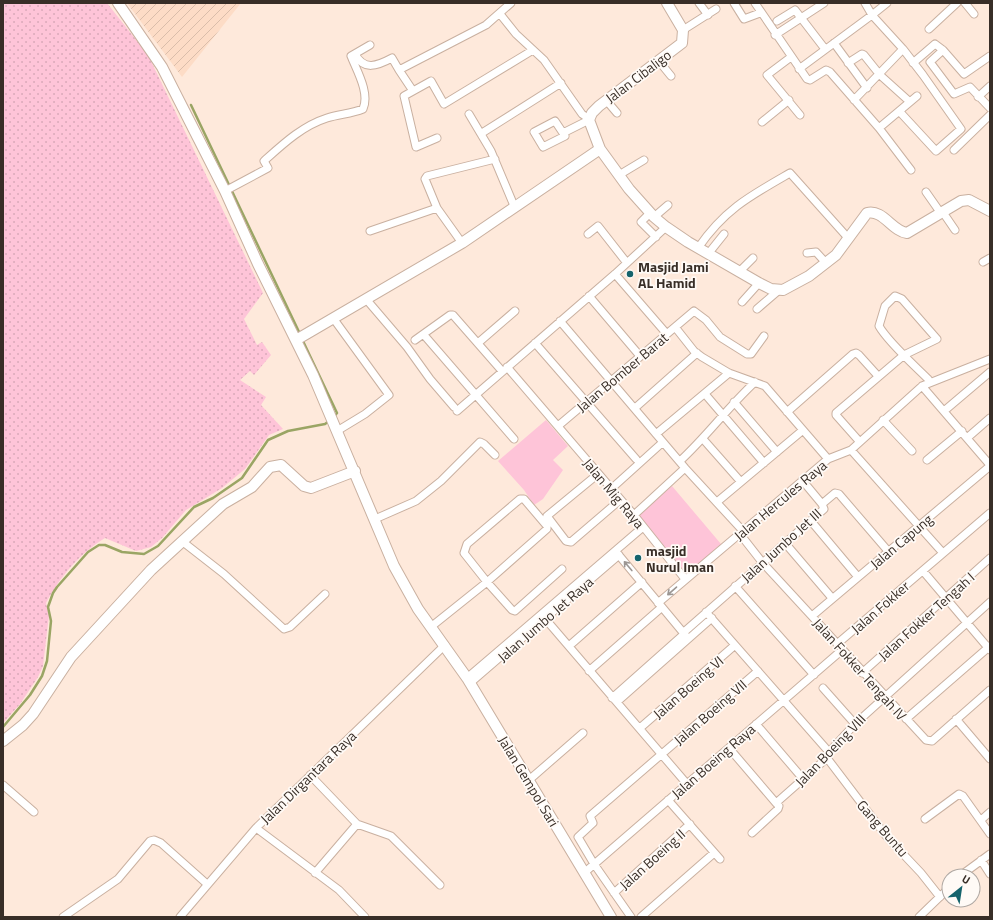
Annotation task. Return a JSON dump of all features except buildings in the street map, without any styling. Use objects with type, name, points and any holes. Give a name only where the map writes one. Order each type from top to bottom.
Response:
[{"type":"street","name":"Jalan Gempol Sari","points":[[118,3],[162,67],[229,189],[258,264],[300,337],[329,412],[394,566],[408,593],[469,680],[529,780],[589,868],[611,917]]},
{"type":"street","points":[[399,70],[486,25],[511,3]]},
{"type":"street","points":[[667,3],[683,30],[716,10]]},
{"type":"street","points":[[700,3],[708,15]]},
{"type":"street","points":[[734,3],[744,19],[760,14]]},
{"type":"street","points":[[755,3],[760,14],[799,69],[809,80],[826,70],[830,72],[879,128],[911,170]]},
{"type":"street","points":[[775,35],[801,18],[813,6],[824,3]]},
{"type":"street","points":[[865,3],[872,15],[903,49],[961,128],[936,151],[899,111]]},
{"type":"street","points":[[799,69],[888,3]]},
{"type":"street","points":[[929,29],[956,3]]},
{"type":"street","points":[[965,3],[974,14]]},
{"type":"street","points":[[777,20],[795,10],[825,49]]},
{"type":"street","points":[[500,14],[516,34],[544,60],[562,83],[582,114],[589,119],[600,150],[652,215],[666,227],[708,254],[759,283],[779,290]]},
{"type":"street","name":"Jalan Cibaligo","points":[[589,119],[592,113],[606,100],[682,43],[683,30]]},
{"type":"street","points":[[834,43],[867,88]]},
{"type":"street","points":[[913,63],[935,44],[943,50],[963,74],[976,67],[990,56]]},
{"type":"street","points":[[229,189],[268,168],[264,161],[302,129],[328,118],[355,113],[363,109],[365,103],[363,87],[351,56],[370,45]]},
{"type":"street","points":[[854,100],[880,75],[903,49]]},
{"type":"street","points":[[437,138],[416,147],[404,96],[431,82],[444,104],[533,50]]},
{"type":"street","points":[[943,50],[931,61],[931,64],[954,94],[970,87],[990,108]]},
{"type":"street","points":[[355,54],[359,62],[367,65],[375,65],[392,58],[413,91]]},
{"type":"street","points":[[848,63],[863,54],[880,75],[910,102]]},
{"type":"street","points":[[791,58],[767,75],[800,115]]},
{"type":"street","points":[[658,60],[671,76]]},
{"type":"street","points":[[482,133],[562,83]]},
{"type":"street","points":[[978,97],[990,86]]},
{"type":"street","points":[[879,128],[918,96]]},
{"type":"street","points":[[606,100],[617,113]]},
{"type":"street","points":[[762,122],[789,100]]},
{"type":"street","points":[[469,114],[482,133],[495,159],[502,176],[504,186],[515,208]]},
{"type":"street","points":[[954,150],[990,116]]},
{"type":"street","points":[[563,134],[589,119]]},
{"type":"street","points":[[300,337],[462,243],[600,150]]},
{"type":"street","points":[[462,243],[437,208],[425,181],[427,176],[495,159]]},
{"type":"street","points":[[619,175],[644,160]]},
{"type":"street","points":[[698,248],[712,228],[729,212],[753,194],[790,173],[849,239]]},
{"type":"street","points":[[926,192],[955,230]]},
{"type":"street","points":[[757,309],[779,290],[794,286],[826,263],[849,239],[863,216],[872,212],[880,216],[894,227],[907,233],[966,200],[976,203],[990,211]]},
{"type":"street","points":[[656,237],[641,222],[668,204]]},
{"type":"street","points":[[370,231],[437,208]]},
{"type":"street","points":[[588,234],[598,226],[627,263]]},
{"type":"street","points":[[366,299],[407,347],[430,379],[456,409],[476,394],[615,274],[666,227]]},
{"type":"street","points":[[708,254],[724,234]]},
{"type":"street","points":[[807,253],[816,252],[826,263]]},
{"type":"street","points":[[739,272],[753,258]]},
{"type":"street","points":[[983,262],[990,258]]},
{"type":"street","points":[[615,274],[666,333]]},
{"type":"street","points":[[742,302],[759,283]]},
{"type":"street","points":[[589,296],[640,356]]},
{"type":"street","points":[[859,441],[836,414],[904,354],[937,339],[902,300],[894,296],[888,302],[879,323],[881,329],[904,354],[930,382]]},
{"type":"street","points":[[478,343],[515,311]]},
{"type":"street","points":[[675,327],[694,311],[697,312],[720,337],[747,354],[751,354],[764,336]]},
{"type":"street","name":"Jalan Mig Raya","points":[[424,335],[453,314],[478,343],[505,369],[558,426],[634,515],[685,580]]},
{"type":"street","points":[[334,318],[389,395],[365,414],[336,428]]},
{"type":"street","name":"Jalan Fokker Tengah IV","points":[[560,321],[685,468],[717,502],[742,532],[762,562],[862,673],[926,740],[930,741],[990,690]]},
{"type":"street","name":"Jalan Bomber Barat","points":[[558,426],[666,333],[675,327],[697,353],[729,373],[765,386],[828,459]]},
{"type":"street","points":[[415,340],[424,335],[514,439]]},
{"type":"street","points":[[535,343],[636,459]]},
{"type":"street","points":[[635,408],[697,353]]},
{"type":"street","points":[[787,412],[853,354],[856,353],[859,355],[878,376]]},
{"type":"street","name":"Jalan Hercules Raya","points":[[589,671],[685,580],[828,459],[851,450],[859,441],[922,386],[990,359]]},
{"type":"street","points":[[944,411],[990,372]]},
{"type":"street","points":[[656,434],[729,373]]},
{"type":"street","points":[[680,461],[703,439],[734,402],[755,382]]},
{"type":"street","points":[[922,386],[962,431],[990,466]]},
{"type":"street","points":[[705,394],[764,463]]},
{"type":"street","points":[[734,402],[777,452]]},
{"type":"street","points":[[967,438],[990,418]]},
{"type":"street","points":[[883,420],[912,451]]},
{"type":"street","points":[[717,502],[803,430]]},
{"type":"street","points":[[927,460],[962,431]]},
{"type":"street","points":[[703,439],[741,482]]},
{"type":"street","points":[[375,519],[416,501],[441,481],[480,442],[495,455]]},
{"type":"street","points":[[611,489],[663,442]]},
{"type":"street","points":[[851,450],[919,525],[943,554]]},
{"type":"street","points":[[3,741],[23,725],[33,714],[71,656],[151,570],[223,504],[252,487],[271,466],[281,465],[308,488],[355,471]]},
{"type":"street","name":"Jalan Capung","points":[[812,616],[990,466]]},
{"type":"street","points":[[634,515],[685,468]]},
{"type":"street","points":[[598,474],[548,513],[547,518],[566,541],[571,542],[620,500]]},
{"type":"street","points":[[802,480],[822,504]]},
{"type":"street","name":"Jalan Jumbo Jet III","points":[[615,700],[685,635],[706,612],[824,509],[822,504],[835,493],[840,494],[888,551]]},
{"type":"street","points":[[432,626],[487,582],[547,528],[547,526],[522,498],[467,544],[464,553],[487,582],[512,610],[515,611],[562,569]]},
{"type":"street","name":"Jalan Fokker","points":[[840,647],[923,571],[990,513]]},
{"type":"street","points":[[811,521],[858,577]]},
{"type":"street","name":"Jalan Jumbo Jet Raya","points":[[469,680],[617,553],[643,527]]},
{"type":"street","points":[[183,542],[224,574],[284,629],[290,627],[325,594]]},
{"type":"street","points":[[785,543],[832,598]]},
{"type":"street","points":[[617,553],[685,635]]},
{"type":"street","name":"Jalan Fokker Tengah I","points":[[862,673],[990,558]]},
{"type":"street","points":[[906,719],[989,648],[923,571]]},
{"type":"street","points":[[569,646],[642,582]]},
{"type":"street","points":[[734,587],[812,676]]},
{"type":"street","name":"Jalan Boeing VIII","points":[[776,803],[804,780],[855,724],[990,602]]},
{"type":"street","name":"Gang Buntu","points":[[706,612],[758,671],[828,755],[887,837],[906,856],[940,897]]},
{"type":"street","points":[[544,617],[687,784]]},
{"type":"street","name":"Jalan Jumbo Jet III","points":[[685,635],[712,618]]},
{"type":"street","name":"Jalan Dirgantara Raya","points":[[180,917],[256,828],[445,645]]},
{"type":"street","name":"Jalan Boeing VI","points":[[640,728],[735,645]]},
{"type":"street","name":"Jalan Boeing Raya","points":[[589,868],[812,676],[840,647]]},
{"type":"street","name":"Jalan Boeing VII","points":[[589,868],[578,837],[593,824],[590,816],[758,671]]},
{"type":"street","points":[[823,688],[855,724]]},
{"type":"street","points":[[956,719],[990,759]]},
{"type":"street","points":[[756,724],[804,780]]},
{"type":"street","points":[[529,780],[583,733]]},
{"type":"street","points":[[729,748],[778,806],[778,809],[752,834]]},
{"type":"street","points":[[310,775],[357,824],[391,836],[440,885]]},
{"type":"street","points":[[3,785],[34,812]]},
{"type":"street","points":[[925,819],[959,794],[963,796],[990,834]]},
{"type":"street","points":[[668,800],[720,860]]},
{"type":"street","points":[[980,820],[990,812]]},
{"type":"street","points":[[316,873],[357,824]]},
{"type":"street","name":"Jalan Boeing II","points":[[614,893],[690,824]]},
{"type":"street","points":[[256,828],[339,890],[365,917]]},
{"type":"street","points":[[63,917],[118,879],[150,841],[154,840],[161,843],[207,884]]},
{"type":"street","points":[[641,917],[714,853]]},
{"type":"street","points":[[970,868],[990,854]]},
{"type":"street","points":[[981,860],[990,874]]},
{"type":"street","points":[[589,868],[614,893],[631,917]]},
{"type":"street","points":[[918,917],[940,897]]},
{"type":"shaded area","points":[[3,3],[107,3],[148,55],[263,293],[244,319],[257,345],[262,342],[271,355],[254,375],[250,371],[240,380],[266,397],[261,405],[283,429],[269,435],[245,469],[222,488],[186,510],[162,538],[151,547],[136,551],[105,538],[87,551],[71,567],[57,584],[46,603],[49,615],[43,666],[38,677],[20,704],[3,723]]},
{"type":"shaded area","points":[[127,3],[241,3],[182,77]]},
{"type":"shaded area","points":[[546,420],[568,446],[553,460],[563,470],[543,499],[534,505],[524,490],[498,461]]},
{"type":"shaded area","points":[[672,486],[721,544],[687,574],[638,516]]},
{"type":"waterway","points":[[191,105],[300,334]]},
{"type":"waterway","points":[[302,339],[337,413],[333,418]]},
{"type":"waterway","points":[[3,727],[30,695],[42,676],[47,661],[51,621],[48,607],[53,593],[88,552],[99,545],[105,545],[122,552],[144,554],[158,546],[194,507],[213,498],[242,478],[268,440],[288,431],[325,424],[329,421]]},
{"type":"place","name":"Masjid Jami AL Hamid","points":[[630,274]]},
{"type":"place","name":"masjid Nurul Iman","points":[[638,558]]}]
